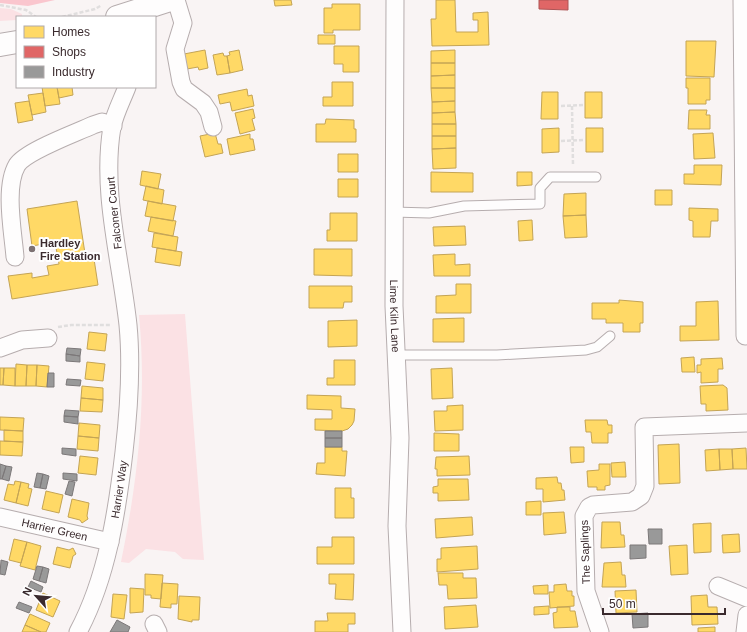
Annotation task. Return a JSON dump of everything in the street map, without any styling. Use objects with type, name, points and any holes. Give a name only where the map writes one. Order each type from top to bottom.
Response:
[{"type":"main road","points":[[121,12],[165,1]]},
{"type":"main road","points":[[0,45],[16,42]]},
{"type":"street","name":"Lime Kiln Lane","points":[[395,0],[393,212],[396,355],[400,438],[397,526],[402,632]]},
{"type":"street","points":[[742,0],[745,336]]},
{"type":"street","points":[[165,1],[183,23],[175,49],[182,87],[203,103],[209,112],[213,127]]},
{"type":"street","name":"Falconer Court","points":[[127,88],[112,126],[108,163],[129,341]]},
{"type":"street","points":[[15,257],[11,194],[13,175],[17,165],[32,153],[93,125],[102,122],[112,126]]},
{"type":"street","points":[[0,348],[22,340],[48,338]]},
{"type":"street","name":"Harrier Way","points":[[80,631],[93,603],[110,542],[121,481],[128,411],[129,341]]},
{"type":"street","name":"The Saplings","points":[[600,632],[586,591],[584,516],[589,507],[593,505],[632,502],[641,496],[645,486],[644,427],[747,423]]},
{"type":"street","name":"Harrier Green","points":[[0,517],[110,542]]},
{"type":"street","points":[[718,586],[747,598]]},
{"type":"lane","points":[[393,212],[429,213],[464,206],[540,204],[540,188],[550,177],[596,176]]},
{"type":"lane","points":[[396,355],[497,355],[586,350],[597,347],[610,336]]},
{"type":"path","points":[[0,5],[26,10],[35,16]]},
{"type":"path","points":[[66,16],[95,9],[121,12]]},
{"type":"path","points":[[561,106],[583,105]]},
{"type":"path","points":[[572,106],[573,176]]},
{"type":"path","points":[[561,140],[583,140]]},
{"type":"path","points":[[48,338],[54,328],[71,325],[128,324]]},
{"type":"shaded area","points":[[0,0],[55,0],[28,6],[0,3]]},
{"type":"shaded area","points":[[0,8],[11,9],[22,14],[22,16],[16,16],[16,20],[0,21]]},
{"type":"shaded area","points":[[185,314],[204,560],[183,559],[175,552],[146,549],[129,563],[121,562],[132,500],[139,439],[142,377],[139,315]]},
{"type":"building: Homes","points":[[274,0],[291,0],[292,5],[275,6]]},
{"type":"building: Homes","points":[[436,0],[455,0],[456,32],[478,32],[478,20],[473,20],[473,13],[488,12],[489,45],[432,46],[431,19],[436,19]]},
{"type":"building: Homes","points":[[332,4],[360,4],[360,30],[333,30],[333,33],[324,33],[324,8],[332,8]]},
{"type":"building: Homes","points":[[318,35],[335,35],[335,44],[318,44]]},
{"type":"building: Homes","points":[[686,41],[716,41],[714,77],[686,76]]},
{"type":"building: Homes","points":[[334,46],[359,46],[359,72],[343,72],[343,64],[334,64]]},
{"type":"building: Homes","points":[[205,50],[208,68],[199,70],[198,67],[187,69],[184,54]]},
{"type":"building: Homes","points":[[239,50],[243,70],[230,73],[227,56],[230,55],[229,52]]},
{"type":"building: Homes","points":[[455,50],[455,63],[431,63],[431,51]]},
{"type":"building: Homes","points":[[223,53],[224,56],[227,56],[230,73],[217,75],[213,55]]},
{"type":"building: Homes","points":[[431,63],[455,63],[455,75],[431,76]]},
{"type":"building: Homes","points":[[455,75],[455,88],[431,88],[431,76]]},
{"type":"building: Homes","points":[[686,78],[710,78],[710,100],[706,100],[706,104],[688,104],[688,88],[686,88]]},
{"type":"building: Homes","points":[[332,82],[353,82],[353,106],[323,106],[323,97],[332,97]]},
{"type":"building: Homes","points":[[42,88],[57,88],[60,104],[45,106]]},
{"type":"building: Homes","points":[[57,88],[72,88],[73,95],[59,98]]},
{"type":"building: Homes","points":[[431,88],[455,88],[455,101],[432,102]]},
{"type":"building: Homes","points":[[247,89],[248,96],[252,95],[254,106],[232,111],[230,102],[220,104],[218,95]]},
{"type":"building: Homes","points":[[542,92],[558,92],[558,119],[541,119]]},
{"type":"building: Homes","points":[[585,92],[602,92],[602,118],[585,118]]},
{"type":"building: Homes","points":[[43,93],[46,112],[32,115],[28,95]]},
{"type":"building: Homes","points":[[29,101],[33,120],[18,123],[15,103]]},
{"type":"building: Homes","points":[[455,101],[455,112],[432,113],[432,102]]},
{"type":"building: Homes","points":[[253,109],[255,118],[252,119],[255,130],[240,134],[235,113]]},
{"type":"building: Homes","points":[[689,110],[707,110],[706,115],[710,115],[710,129],[688,129]]},
{"type":"building: Homes","points":[[455,112],[456,124],[432,124],[432,113]]},
{"type":"building: Homes","points":[[326,119],[354,120],[356,142],[316,142],[316,124],[325,124]]},
{"type":"building: Homes","points":[[432,124],[456,124],[456,136],[432,136]]},
{"type":"building: Homes","points":[[559,128],[559,152],[542,153],[542,129]]},
{"type":"building: Homes","points":[[586,128],[603,128],[603,152],[586,152]]},
{"type":"building: Homes","points":[[215,133],[218,144],[221,144],[223,153],[205,157],[200,136]]},
{"type":"building: Homes","points":[[713,133],[715,158],[694,159],[693,134]]},
{"type":"building: Homes","points":[[250,134],[250,139],[253,139],[255,150],[230,155],[227,139]]},
{"type":"building: Homes","points":[[432,136],[456,136],[456,148],[432,149]]},
{"type":"building: Homes","points":[[456,148],[456,168],[433,169],[432,149]]},
{"type":"building: Homes","points":[[338,154],[358,154],[358,172],[338,172]]},
{"type":"building: Homes","points":[[694,165],[722,165],[721,185],[684,184],[684,174],[694,174]]},
{"type":"building: Homes","points":[[142,171],[161,174],[158,189],[140,185]]},
{"type":"building: Homes","points":[[431,172],[473,173],[473,192],[431,192]]},
{"type":"building: Homes","points":[[517,172],[532,172],[532,185],[517,186]]},
{"type":"building: Homes","points":[[338,179],[358,179],[358,197],[338,197]]},
{"type":"building: Homes","points":[[146,186],[164,190],[162,204],[143,200]]},
{"type":"building: Homes","points":[[655,190],[672,190],[672,205],[655,205]]},
{"type":"building: Homes","points":[[586,193],[586,215],[563,216],[564,194]]},
{"type":"building: Homes","points":[[77,201],[86,260],[94,259],[98,285],[12,299],[8,276],[32,273],[32,278],[49,275],[47,266],[59,264],[55,242],[32,246],[27,209]]},
{"type":"building: Homes","points":[[148,201],[176,206],[173,221],[145,216]]},
{"type":"building: Homes","points":[[689,208],[718,209],[718,221],[711,221],[710,237],[693,237],[693,221],[689,220]]},
{"type":"building: Homes","points":[[330,213],[357,213],[357,241],[327,241],[327,230],[330,230]]},
{"type":"building: Homes","points":[[586,215],[587,237],[565,238],[563,216]]},
{"type":"building: Homes","points":[[151,217],[176,221],[173,236],[148,231]]},
{"type":"building: Homes","points":[[532,220],[533,240],[519,241],[518,221]]},
{"type":"building: Homes","points":[[465,226],[466,245],[434,246],[433,227]]},
{"type":"building: Homes","points":[[154,233],[178,237],[176,251],[152,247]]},
{"type":"building: Homes","points":[[157,248],[182,252],[180,266],[155,262]]},
{"type":"building: Homes","points":[[314,249],[352,249],[352,276],[314,275]]},
{"type":"building: Homes","points":[[455,254],[455,265],[470,264],[470,276],[434,276],[433,255]]},
{"type":"building: Homes","points":[[456,284],[471,284],[471,313],[436,313],[436,296],[456,295]]},
{"type":"building: Homes","points":[[309,286],[352,286],[352,302],[344,302],[343,308],[309,308]]},
{"type":"building: Homes","points":[[619,300],[643,302],[643,323],[640,323],[640,332],[623,332],[623,323],[606,323],[606,319],[592,319],[592,303],[619,303]]},
{"type":"building: Homes","points":[[718,301],[719,340],[680,341],[680,326],[696,326],[696,302]]},
{"type":"building: Homes","points":[[464,318],[464,342],[433,342],[433,319]]},
{"type":"building: Homes","points":[[357,320],[357,346],[328,347],[328,321]]},
{"type":"building: Homes","points":[[89,332],[107,334],[105,351],[87,349]]},
{"type":"building: Homes","points":[[694,357],[695,372],[682,372],[681,358]]},
{"type":"building: Homes","points":[[722,358],[723,369],[718,369],[718,382],[701,383],[701,372],[697,373],[697,365],[701,365],[701,359]]},
{"type":"building: Homes","points":[[334,360],[355,360],[355,385],[327,385],[327,378],[334,378]]},
{"type":"building: Homes","points":[[87,362],[105,364],[103,381],[85,379]]},
{"type":"building: Homes","points":[[16,364],[27,365],[26,386],[15,386]]},
{"type":"building: Homes","points":[[27,365],[37,365],[36,386],[26,386]]},
{"type":"building: Homes","points":[[37,365],[49,366],[47,387],[36,386]]},
{"type":"building: Homes","points":[[0,368],[4,368],[3,385],[0,385]]},
{"type":"building: Homes","points":[[4,368],[15,368],[15,386],[3,385]]},
{"type":"building: Homes","points":[[452,368],[453,398],[432,399],[431,369]]},
{"type":"building: Homes","points":[[723,385],[727,388],[728,410],[706,411],[706,404],[701,404],[700,386]]},
{"type":"building: Homes","points":[[82,386],[103,388],[103,400],[81,398]]},
{"type":"building: Homes","points":[[307,395],[341,396],[341,408],[355,409],[354,421],[352,425],[348,429],[342,431],[315,430],[315,419],[332,419],[332,410],[307,409]]},
{"type":"building: Homes","points":[[81,398],[103,400],[102,412],[80,411]]},
{"type":"building: Homes","points":[[463,405],[463,430],[435,431],[434,411],[447,411],[447,406]]},
{"type":"building: Homes","points":[[0,417],[24,418],[23,431],[0,430]]},
{"type":"building: Homes","points":[[585,420],[607,420],[608,425],[612,425],[612,433],[608,433],[608,443],[592,443],[591,432],[586,432]]},
{"type":"building: Homes","points":[[79,423],[100,425],[99,438],[78,436]]},
{"type":"building: Homes","points":[[4,430],[23,431],[23,442],[4,441]]},
{"type":"building: Homes","points":[[434,433],[459,434],[459,451],[434,451]]},
{"type":"building: Homes","points":[[78,436],[99,438],[98,451],[77,449]]},
{"type":"building: Homes","points":[[0,441],[23,442],[22,456],[0,455]]},
{"type":"building: Homes","points":[[679,444],[680,483],[659,484],[658,445]]},
{"type":"building: Homes","points":[[325,447],[342,447],[342,451],[347,451],[345,476],[316,474],[317,463],[325,463]]},
{"type":"building: Homes","points":[[570,447],[584,447],[584,462],[571,463]]},
{"type":"building: Homes","points":[[746,448],[747,469],[733,469],[732,449]]},
{"type":"building: Homes","points":[[719,449],[732,449],[733,469],[720,470]]},
{"type":"building: Homes","points":[[719,449],[720,470],[706,471],[705,450]]},
{"type":"building: Homes","points":[[80,456],[98,458],[96,475],[78,473]]},
{"type":"building: Homes","points":[[469,456],[470,475],[437,476],[437,469],[435,469],[436,457]]},
{"type":"building: Homes","points":[[625,462],[626,477],[612,477],[611,463]]},
{"type":"building: Homes","points":[[599,464],[610,464],[610,485],[605,486],[605,490],[597,490],[597,487],[588,487],[587,471],[599,470]]},
{"type":"building: Homes","points":[[557,477],[558,483],[561,483],[562,490],[564,490],[565,500],[543,502],[543,489],[536,489],[536,478]]},
{"type":"building: Homes","points":[[438,479],[468,479],[469,500],[438,501],[438,493],[433,493],[433,487],[438,486]]},
{"type":"building: Homes","points":[[15,481],[21,482],[16,503],[4,500],[8,484],[14,485]]},
{"type":"building: Homes","points":[[21,482],[29,484],[28,488],[32,489],[28,506],[16,503]]},
{"type":"building: Homes","points":[[335,488],[351,488],[351,498],[354,498],[354,518],[335,518]]},
{"type":"building: Homes","points":[[46,491],[63,495],[59,513],[42,509]]},
{"type":"building: Homes","points":[[72,499],[89,503],[88,519],[82,523],[80,520],[68,517]]},
{"type":"building: Homes","points":[[541,501],[541,515],[526,515],[526,502]]},
{"type":"building: Homes","points":[[564,512],[566,533],[544,535],[543,513]]},
{"type":"building: Homes","points":[[472,517],[473,535],[436,538],[435,519]]},
{"type":"building: Homes","points":[[602,522],[620,522],[621,535],[624,535],[625,547],[601,548]]},
{"type":"building: Homes","points":[[711,523],[711,552],[694,553],[693,524]]},
{"type":"building: Homes","points":[[739,534],[740,552],[723,553],[722,535]]},
{"type":"building: Homes","points":[[332,537],[354,537],[354,564],[317,564],[317,547],[332,547]]},
{"type":"building: Homes","points":[[14,539],[27,542],[21,563],[9,560]]},
{"type":"building: Homes","points":[[27,542],[41,546],[35,570],[20,566]]},
{"type":"building: Homes","points":[[687,545],[688,574],[671,575],[669,546]]},
{"type":"building: Homes","points":[[477,546],[478,569],[437,572],[437,559],[441,559],[441,548]]},
{"type":"building: Homes","points":[[57,547],[69,550],[73,548],[76,554],[73,556],[70,568],[53,564]]},
{"type":"building: Homes","points":[[621,562],[622,575],[625,575],[626,587],[602,587],[604,563]]},
{"type":"building: Homes","points":[[438,573],[463,573],[463,578],[476,578],[477,598],[448,599],[447,585],[439,585]]},
{"type":"building: Homes","points":[[145,574],[163,575],[161,599],[151,598],[151,595],[145,595]]},
{"type":"building: Homes","points":[[329,574],[354,574],[353,600],[335,599],[336,584],[329,584]]},
{"type":"building: Homes","points":[[162,583],[178,584],[177,604],[171,604],[171,608],[160,607]]},
{"type":"building: Homes","points":[[566,584],[567,591],[572,591],[572,596],[574,596],[574,606],[550,608],[549,592],[554,592],[554,585]]},
{"type":"building: Homes","points":[[548,585],[548,594],[534,594],[533,586]]},
{"type":"building: Homes","points":[[130,588],[144,589],[143,612],[130,613]]},
{"type":"building: Homes","points":[[636,590],[637,612],[616,613],[615,591]]},
{"type":"building: Homes","points":[[43,593],[60,601],[53,617],[36,610]]},
{"type":"building: Homes","points":[[113,594],[127,595],[124,619],[111,617]]},
{"type":"building: Homes","points":[[707,595],[708,607],[717,607],[718,624],[692,625],[691,596]]},
{"type":"building: Homes","points":[[179,596],[200,597],[199,620],[192,620],[192,622],[178,619]]},
{"type":"building: Homes","points":[[476,605],[478,627],[445,629],[444,607]]},
{"type":"building: Homes","points":[[549,606],[549,614],[534,615],[534,607]]},
{"type":"building: Homes","points":[[557,607],[570,607],[570,611],[575,611],[578,627],[554,628],[553,613],[557,612]]},
{"type":"building: Homes","points":[[327,613],[355,613],[355,624],[348,624],[348,632],[315,632],[315,621],[328,621]]},
{"type":"building: Homes","points":[[30,614],[50,623],[46,632],[41,632],[25,625]]},
{"type":"building: Homes","points":[[25,625],[41,632],[22,632]]},
{"type":"building: Homes","points":[[715,627],[715,632],[698,632],[698,628]]},
{"type":"building: Shops","points":[[539,0],[568,0],[568,10],[539,9]]},
{"type":"building: Industry","points":[[67,348],[81,349],[80,356],[66,354]]},
{"type":"building: Industry","points":[[66,354],[80,356],[80,362],[66,361]]},
{"type":"building: Industry","points":[[48,373],[54,373],[54,387],[47,387]]},
{"type":"building: Industry","points":[[67,379],[81,380],[80,386],[66,385]]},
{"type":"building: Industry","points":[[65,410],[79,411],[78,417],[64,416]]},
{"type":"building: Industry","points":[[64,416],[78,417],[78,424],[64,422]]},
{"type":"building: Industry","points":[[325,431],[342,431],[342,438],[325,438]]},
{"type":"building: Industry","points":[[325,438],[342,438],[342,447],[325,447]]},
{"type":"building: Industry","points":[[62,448],[76,449],[76,456],[62,454]]},
{"type":"building: Industry","points":[[0,464],[6,466],[2,479],[0,479]]},
{"type":"building: Industry","points":[[6,466],[12,467],[9,481],[2,479]]},
{"type":"building: Industry","points":[[37,473],[43,474],[40,488],[34,487]]},
{"type":"building: Industry","points":[[63,473],[77,474],[77,481],[63,479]]},
{"type":"building: Industry","points":[[43,474],[49,476],[46,489],[40,488]]},
{"type":"building: Industry","points":[[69,481],[75,482],[72,496],[65,494]]},
{"type":"building: Industry","points":[[648,529],[662,529],[662,544],[649,544]]},
{"type":"building: Industry","points":[[630,545],[646,545],[646,558],[630,559]]},
{"type":"building: Industry","points":[[1,560],[8,562],[5,575],[0,574]]},
{"type":"building: Industry","points":[[37,566],[43,567],[39,581],[33,579]]},
{"type":"building: Industry","points":[[43,567],[49,569],[46,583],[39,581]]},
{"type":"building: Industry","points":[[31,581],[43,587],[41,592],[28,587]]},
{"type":"building: Industry","points":[[19,602],[32,607],[29,613],[16,608]]},
{"type":"building: Industry","points":[[648,613],[648,627],[633,628],[632,614]]},
{"type":"building: Industry","points":[[117,620],[130,627],[128,632],[110,632]]},
{"type":"place","name":"Hardley Fire Station","points":[[32,249]]}]
